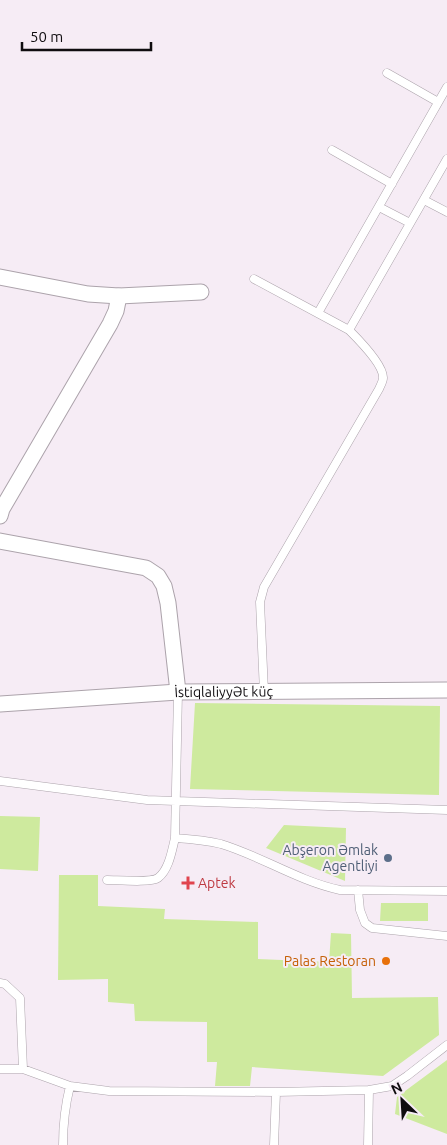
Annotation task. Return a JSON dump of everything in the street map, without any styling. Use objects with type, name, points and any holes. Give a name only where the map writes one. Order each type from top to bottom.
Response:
[{"type":"street","points":[[0,277],[88,294],[119,296],[201,292]]},
{"type":"street","points":[[0,516],[2,509],[110,324],[116,311],[119,296]]},
{"type":"street","points":[[0,541],[146,568],[158,576],[164,586],[168,603],[178,692]]},
{"type":"street","name":"İstiqlaliyyət küç","points":[[0,704],[178,692],[447,690]]},
{"type":"lane","points":[[387,73],[438,102]]},
{"type":"lane","points":[[318,314],[446,90]]},
{"type":"lane","points":[[332,150],[392,184]]},
{"type":"lane","points":[[349,330],[447,159]]},
{"type":"lane","points":[[424,200],[447,212]]},
{"type":"lane","points":[[379,207],[410,223]]},
{"type":"lane","points":[[254,279],[349,330],[362,343],[380,367],[383,378],[379,390],[264,587],[260,602],[264,692]]},
{"type":"lane","points":[[107,880],[151,880],[158,878],[164,871],[170,858],[175,838],[178,692]]},
{"type":"lane","points":[[0,781],[116,797],[175,802],[447,810]]},
{"type":"lane","points":[[175,838],[203,840],[220,844],[325,886],[340,890],[447,891]]},
{"type":"lane","points":[[358,890],[360,910],[366,923],[372,928],[447,936]]},
{"type":"lane","points":[[0,983],[4,984],[20,998],[23,1069]]},
{"type":"lane","points":[[0,1069],[23,1069],[70,1086],[109,1091],[276,1092],[369,1090],[392,1086],[447,1046]]},
{"type":"lane","points":[[63,1145],[63,1126],[70,1086]]},
{"type":"lane","points":[[368,1145],[369,1090]]},
{"type":"lane","points":[[274,1145],[276,1092]]},
{"type":"green space","points":[[195,703],[440,706],[439,795],[190,789]]},
{"type":"green space","points":[[0,816],[40,817],[38,871],[0,869]]},
{"type":"green space","points":[[284,825],[346,828],[345,881],[266,848]]},
{"type":"green space","points":[[59,875],[98,875],[98,906],[165,909],[164,919],[258,922],[258,959],[329,962],[331,933],[351,934],[352,998],[438,997],[439,1035],[383,1076],[252,1067],[250,1086],[215,1086],[217,1062],[207,1062],[207,1022],[135,1021],[134,1004],[108,1002],[108,979],[58,980]]},
{"type":"green space","points":[[381,903],[428,903],[428,921],[380,921]]},
{"type":"green space","points":[[447,1060],[447,1134],[395,1114],[397,1097]]},
{"type":"place","name":"Abşeron Əmlak Agentliyi","points":[[388,858]]},
{"type":"place","name":"Aptek","points":[[188,883]]},
{"type":"place","name":"Palas Restoran","points":[[386,961]]}]
